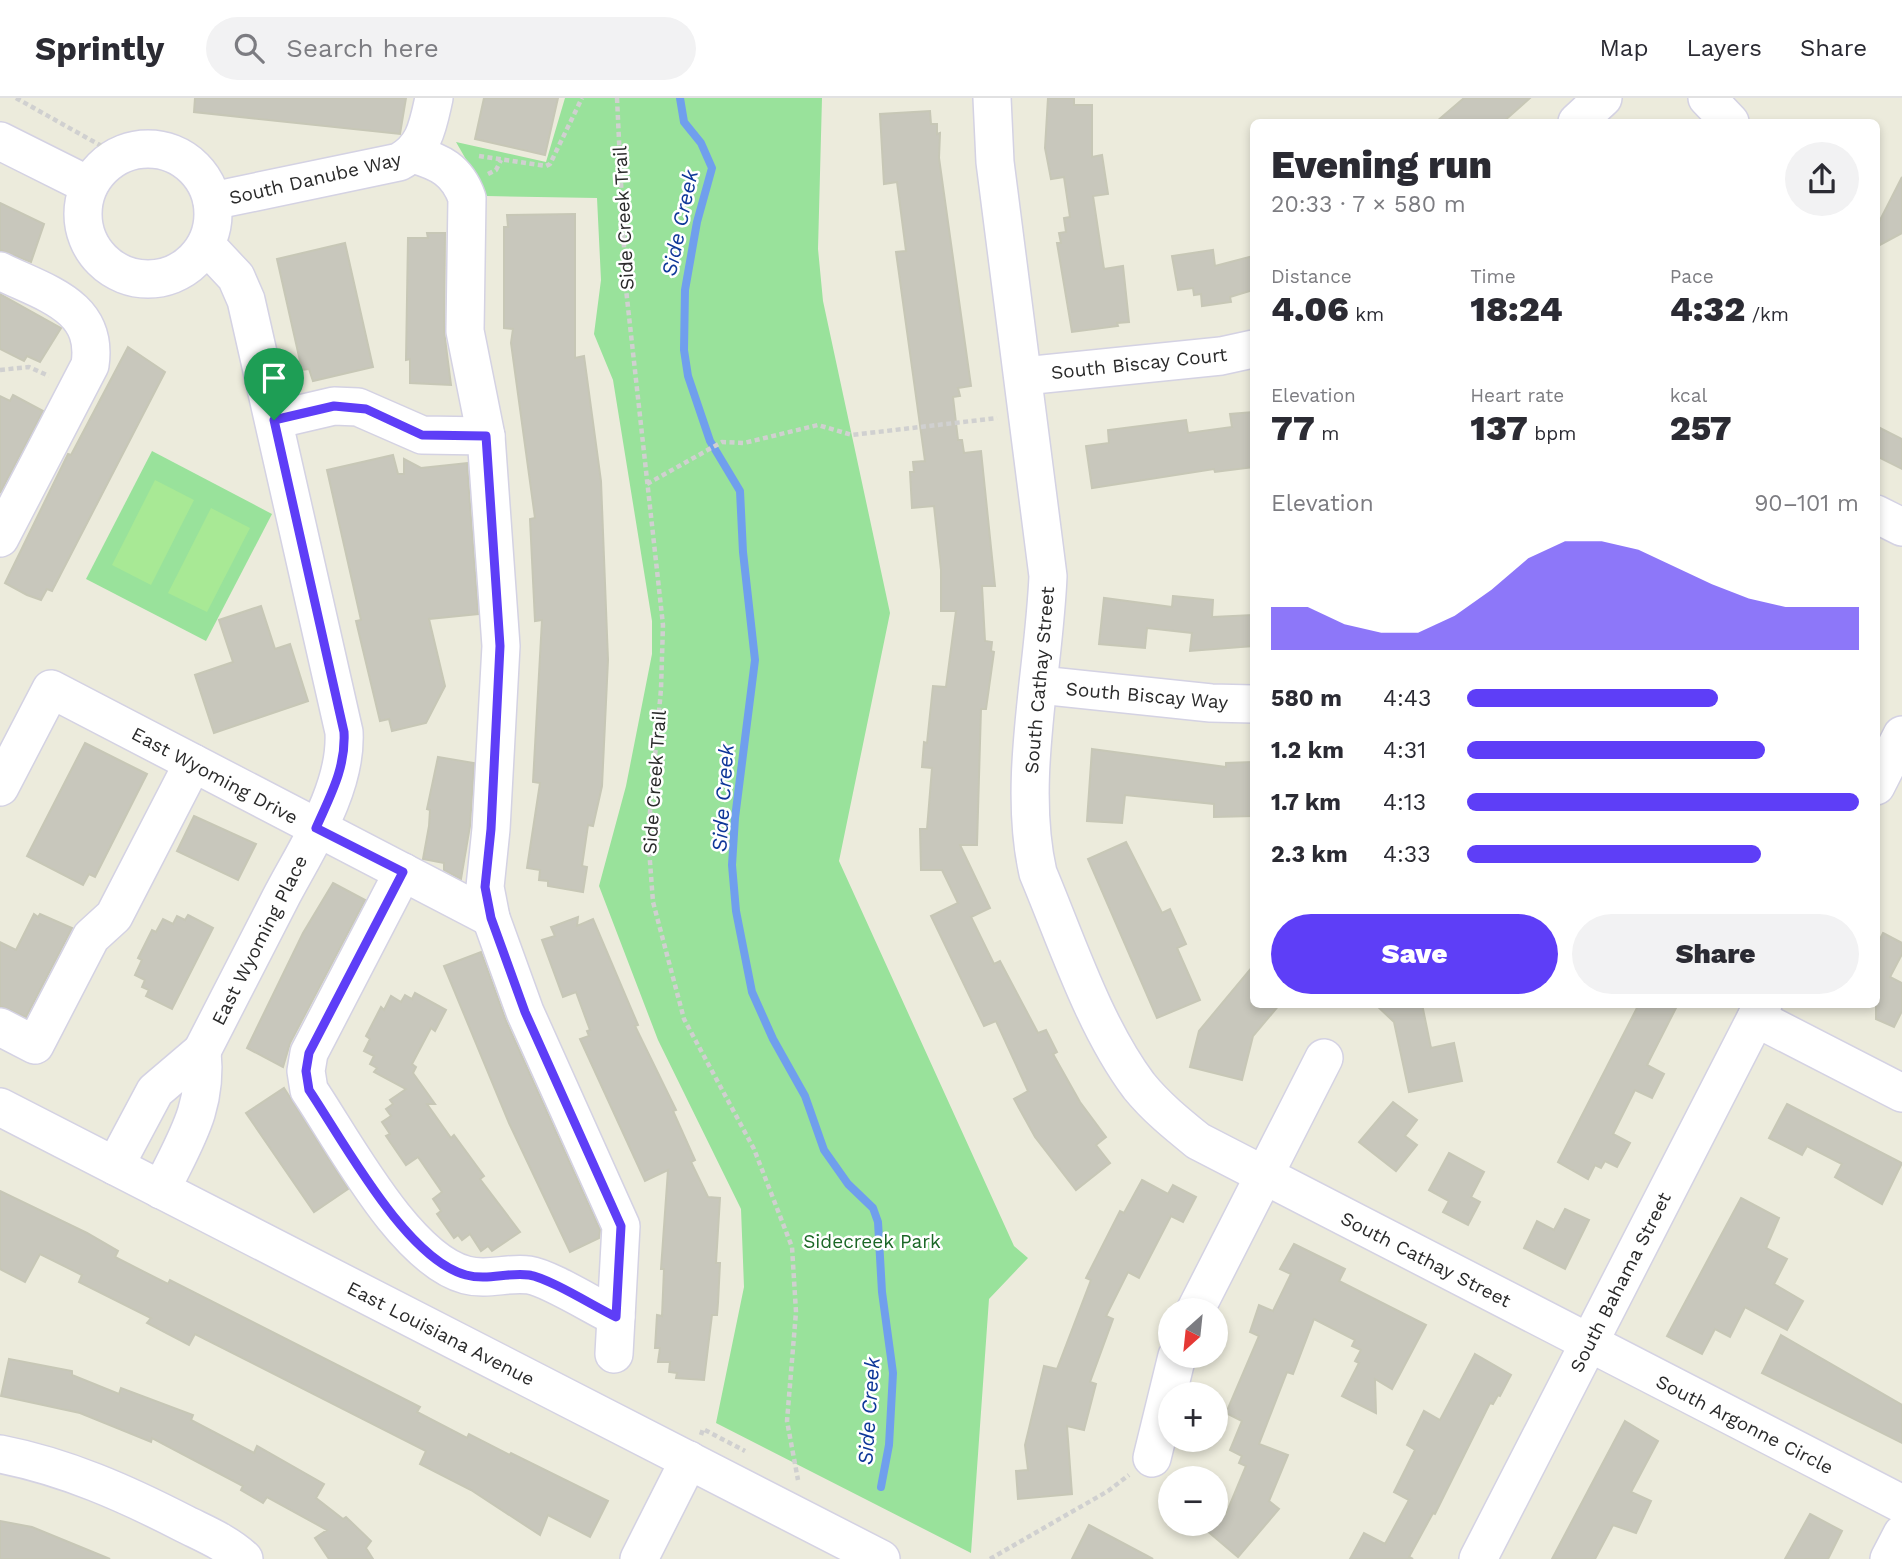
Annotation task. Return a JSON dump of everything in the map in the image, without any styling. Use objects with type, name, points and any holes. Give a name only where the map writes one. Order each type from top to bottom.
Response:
[{"type":"street","name":"South Danube Way","points":[[88,185],[102,167],[117,156],[137,149],[161,149],[193,166],[205,182],[212,201],[399,162],[413,154],[427,131],[434,98]]},
{"type":"street","name":"South Cathay Street","points":[[992,98],[995,162],[1048,576],[1028,808],[1030,841],[1038,873],[1106,1031],[1140,1087],[1167,1116],[1198,1140],[1589,1343]]},
{"type":"street","points":[[1580,119],[1603,98]]},
{"type":"street","points":[[1707,98],[1727,119]]},
{"type":"street","points":[[0,141],[88,185],[82,209],[83,229],[91,248],[107,266],[138,280],[159,279],[187,267],[205,245],[211,232],[212,201]]},
{"type":"street","points":[[413,154],[448,167],[461,181],[467,198],[465,331],[486,436],[500,646],[491,829],[485,887],[491,918],[525,1012],[621,1226],[614,1354]]},
{"type":"street","name":"East Wyoming Place","points":[[115,1167],[155,1091],[202,1051],[316,828],[340,774],[345,750],[344,732],[246,300],[236,277],[205,245]]},
{"type":"street","points":[[74,310],[107,266]]},
{"type":"street","points":[[0,271],[74,310],[88,329],[92,348],[90,365],[0,538]]},
{"type":"street","name":"South Biscay Court","points":[[1024,376],[1221,356],[1250,350]]},
{"type":"street","points":[[274,420],[334,406],[358,407],[422,435],[486,436]]},
{"type":"street","points":[[1880,515],[1902,527]]},
{"type":"street","name":"South Biscay Way","points":[[1040,685],[1211,703],[1250,704]]},
{"type":"street","name":"East Wyoming Drive","points":[[0,787],[51,689],[491,918]]},
{"type":"street","points":[[1880,779],[1899,747]]},
{"type":"street","points":[[0,1027],[35,1045],[91,937],[114,916],[193,763]]},
{"type":"street","points":[[403,872],[309,1053],[306,1071],[309,1090],[406,1235],[439,1264],[464,1275],[488,1279],[533,1275],[616,1317]]},
{"type":"street","points":[[1760,1011],[1902,1093]]},
{"type":"street","name":"South Bahama Street","points":[[1478,1559],[1760,1011]]},
{"type":"street","name":"East Wyoming Place","points":[[161,1190],[198,1111],[205,1077],[202,1051]]},
{"type":"street","points":[[1202,1298],[1324,1058]]},
{"type":"street","name":"East Louisiana Avenue","points":[[0,1107],[881,1559]]},
{"type":"street","name":"South Argonne Circle","points":[[1589,1343],[1902,1504]]},
{"type":"street","points":[[1152,1458],[1174,1368]]},
{"type":"street","points":[[0,1454],[34,1461],[96,1481],[216,1540],[244,1559]]},
{"type":"street","points":[[639,1559],[689,1460]]},
{"type":"street","points":[[1889,1559],[1902,1534]]},
{"type":"path","points":[[16,98],[105,148]]},
{"type":"path","points":[[501,160],[546,166],[550,164],[582,98]]},
{"type":"path","name":"Side Creek Trail","points":[[617,98],[626,289],[664,640],[649,809],[648,858],[653,902],[684,1018],[754,1149],[792,1247],[796,1312],[787,1421],[798,1479]]},
{"type":"path","points":[[0,370],[29,367],[50,376]]},
{"type":"path","points":[[647,484],[722,442],[744,443],[818,425],[852,435],[1029,414]]},
{"type":"path","points":[[990,1559],[1108,1491],[1152,1458]]},
{"type":"green space","name":"Sidecreek Park","points":[[565,98],[822,98],[818,249],[823,301],[890,613],[839,861],[1014,1246],[1028,1258],[989,1299],[971,1553],[716,1423],[744,1287],[741,1209],[658,1040],[599,886],[626,786],[652,654],[652,621],[613,380],[594,334],[601,280],[597,198],[487,196],[456,142],[546,162]]},
{"type":"green space","points":[[152,451],[272,514],[206,641],[86,579]]},
{"type":"green space","points":[[155,480],[194,500],[151,585],[112,565]]},
{"type":"green space","points":[[211,508],[250,528],[207,612],[168,593]]},
{"type":"building","points":[[195,98],[406,98],[400,134],[194,112]]},
{"type":"building","points":[[484,98],[558,98],[545,155],[475,139]]},
{"type":"building","points":[[1048,98],[1074,98],[1074,105],[1092,105],[1092,157],[1102,155],[1108,194],[1093,196],[1104,269],[1123,266],[1129,322],[1117,323],[1118,326],[1072,332],[1057,243],[1061,243],[1059,233],[1066,232],[1064,218],[1070,217],[1064,177],[1051,179],[1045,148]]},
{"type":"building","points":[[1464,98],[1530,98],[1506,119],[1440,119]]},
{"type":"building","points":[[930,111],[931,124],[937,124],[937,134],[940,133],[939,158],[971,386],[958,388],[960,396],[953,397],[958,440],[962,440],[964,453],[981,451],[995,586],[982,586],[985,641],[992,642],[991,651],[994,652],[986,709],[981,709],[977,845],[960,845],[990,908],[971,917],[994,964],[1000,961],[1038,1033],[1046,1030],[1057,1052],[1053,1054],[1080,1102],[1106,1137],[1096,1145],[1110,1163],[1076,1190],[1035,1137],[1014,1099],[1028,1091],[996,1021],[984,1026],[931,916],[958,903],[942,870],[921,870],[920,829],[927,829],[932,768],[922,767],[924,742],[927,743],[933,686],[946,687],[956,611],[941,611],[941,570],[934,506],[912,508],[910,472],[914,472],[913,462],[925,461],[896,252],[906,251],[897,182],[884,184],[880,114]]},
{"type":"building","points":[[1902,177],[1902,233],[1880,245],[1880,220]]},
{"type":"building","points":[[0,203],[44,224],[31,262],[0,250]]},
{"type":"building","points":[[575,214],[575,358],[584,356],[601,481],[608,660],[602,786],[593,826],[588,825],[582,866],[587,867],[583,892],[548,886],[548,881],[539,880],[540,870],[527,868],[540,783],[533,782],[542,620],[535,621],[530,519],[535,518],[511,343],[513,329],[504,328],[504,227],[508,227],[507,215]]},
{"type":"building","points":[[427,233],[445,233],[444,331],[451,385],[410,383],[410,359],[406,360],[408,238],[428,238]]},
{"type":"building","points":[[345,243],[373,367],[313,381],[309,369],[302,370],[277,259]]},
{"type":"building","points":[[1213,250],[1215,266],[1250,257],[1250,291],[1230,297],[1231,302],[1202,306],[1201,294],[1194,295],[1193,288],[1178,290],[1172,256]]},
{"type":"building","points":[[0,294],[61,328],[40,362],[27,356],[24,361],[0,349]]},
{"type":"building","points":[[128,347],[165,372],[52,591],[47,589],[41,600],[27,595],[5,583],[68,454],[71,455]]},
{"type":"building","points":[[13,395],[43,411],[0,493],[0,396],[10,401]]},
{"type":"building","points":[[1250,412],[1250,467],[1215,472],[1214,469],[1092,488],[1086,446],[1109,443],[1108,430],[1186,420],[1188,433],[1232,427],[1230,414]]},
{"type":"building","points":[[1880,428],[1902,439],[1902,469],[1880,458]]},
{"type":"building","points":[[393,455],[398,474],[404,474],[404,459],[421,468],[467,463],[478,614],[429,619],[445,686],[426,723],[392,731],[389,719],[380,721],[356,621],[361,620],[327,470]]},
{"type":"building","points":[[1173,596],[1213,600],[1212,617],[1250,615],[1250,646],[1190,651],[1192,633],[1147,628],[1145,648],[1099,644],[1104,598],[1172,607]]},
{"type":"building","points":[[261,606],[275,649],[290,644],[308,701],[214,733],[195,675],[233,662],[219,620]]},
{"type":"building","points":[[85,743],[147,774],[95,877],[89,874],[83,885],[27,856]]},
{"type":"building","points":[[1092,749],[1226,767],[1226,763],[1250,762],[1250,816],[1214,817],[1214,804],[1125,795],[1122,823],[1087,821]]},
{"type":"building","points":[[438,757],[474,763],[470,826],[461,879],[444,870],[444,863],[423,859],[429,826],[430,810],[427,809]]},
{"type":"building","points":[[194,816],[256,844],[238,880],[177,851]]},
{"type":"building","points":[[1126,842],[1162,913],[1170,909],[1186,944],[1177,948],[1200,1000],[1157,1018],[1088,859]]},
{"type":"building","points":[[333,883],[365,900],[290,1043],[283,1067],[247,1048],[303,933]]},
{"type":"building","points":[[34,914],[72,928],[26,1017],[0,1006],[0,942],[16,950]]},
{"type":"building","points":[[188,915],[213,928],[172,1009],[146,996],[149,990],[142,987],[145,980],[135,975],[142,960],[138,958],[152,930],[156,932],[163,919],[173,924],[177,916],[185,920]]},
{"type":"building","points":[[578,917],[577,926],[593,919],[638,1025],[635,1026],[676,1110],[673,1111],[695,1160],[691,1162],[708,1197],[720,1198],[716,1263],[720,1263],[717,1315],[712,1315],[704,1380],[676,1378],[677,1373],[669,1372],[670,1362],[658,1362],[660,1348],[655,1348],[657,1315],[662,1316],[664,1269],[661,1269],[668,1170],[645,1181],[580,1039],[589,1036],[587,1031],[590,1030],[576,992],[563,997],[542,940],[555,936],[551,927]]},
{"type":"building","points":[[1883,933],[1902,943],[1902,954],[1890,977],[1902,983],[1902,1011],[1894,1027],[1876,1019],[1876,1008],[1880,1008],[1880,939]]},
{"type":"building","points":[[481,952],[506,1021],[600,1230],[599,1238],[570,1252],[509,1123],[444,966]]},
{"type":"building","points":[[1250,970],[1250,1008],[1277,1008],[1253,1036],[1242,1080],[1190,1067],[1199,1031]]},
{"type":"building","points":[[415,993],[446,1010],[435,1031],[431,1028],[412,1064],[416,1067],[413,1073],[435,1104],[427,1104],[451,1138],[454,1135],[484,1176],[480,1179],[520,1232],[492,1251],[488,1246],[481,1251],[470,1234],[462,1240],[458,1235],[454,1238],[437,1214],[441,1211],[433,1199],[442,1192],[418,1157],[406,1165],[386,1136],[390,1134],[382,1122],[391,1116],[386,1109],[393,1104],[390,1100],[406,1089],[374,1072],[377,1068],[370,1064],[374,1056],[364,1051],[370,1039],[366,1036],[381,1007],[384,1010],[391,996],[401,1002],[405,995],[412,999]]},
{"type":"building","points":[[1379,1008],[1423,1008],[1431,1048],[1454,1043],[1462,1081],[1409,1092],[1394,1022]]},
{"type":"building","points":[[1637,1008],[1676,1008],[1647,1065],[1664,1074],[1652,1098],[1635,1090],[1613,1134],[1630,1143],[1617,1167],[1605,1161],[1601,1168],[1595,1165],[1588,1179],[1558,1162]]},
{"type":"building","points":[[284,1088],[348,1189],[314,1212],[246,1113]]},
{"type":"building","points":[[1393,1102],[1417,1120],[1405,1136],[1417,1145],[1396,1171],[1359,1142]]},
{"type":"building","points":[[1787,1104],[1902,1163],[1882,1204],[1835,1177],[1842,1164],[1807,1146],[1802,1155],[1769,1138]]},
{"type":"building","points":[[1449,1153],[1484,1172],[1471,1197],[1480,1202],[1468,1225],[1443,1212],[1449,1201],[1429,1190]]},
{"type":"building","points":[[1142,1180],[1168,1194],[1173,1185],[1196,1197],[1183,1222],[1171,1216],[1139,1278],[1128,1272],[1106,1316],[1113,1319],[1090,1382],[1096,1384],[1084,1430],[1067,1426],[1072,1494],[1018,1499],[1016,1471],[1028,1470],[1025,1445],[1044,1366],[1057,1369],[1091,1280],[1086,1278],[1120,1211],[1124,1213]]},
{"type":"building","points":[[0,1191],[87,1233],[118,1251],[115,1257],[168,1284],[170,1280],[420,1407],[417,1412],[467,1438],[469,1434],[608,1501],[590,1537],[548,1515],[540,1535],[471,1490],[420,1464],[426,1451],[195,1334],[189,1345],[147,1323],[151,1318],[79,1282],[82,1275],[40,1254],[25,1282],[0,1269]]},
{"type":"building","points":[[1741,1198],[1779,1218],[1766,1248],[1787,1259],[1774,1284],[1803,1301],[1787,1330],[1745,1307],[1730,1337],[1715,1329],[1702,1354],[1667,1336]]},
{"type":"building","points":[[1565,1209],[1589,1220],[1565,1269],[1524,1248],[1537,1221],[1554,1230]]},
{"type":"building","points":[[1294,1244],[1345,1269],[1339,1281],[1426,1325],[1392,1389],[1375,1379],[1376,1413],[1342,1396],[1359,1363],[1355,1361],[1361,1350],[1352,1346],[1355,1340],[1314,1319],[1293,1374],[1287,1372],[1259,1444],[1288,1455],[1269,1501],[1279,1509],[1238,1557],[1213,1536],[1228,1536],[1228,1509],[1246,1466],[1239,1463],[1242,1456],[1230,1450],[1242,1421],[1228,1414],[1228,1408],[1259,1336],[1250,1332],[1259,1305],[1273,1311],[1291,1274],[1280,1269]]},
{"type":"building","points":[[1781,1335],[1902,1405],[1902,1443],[1762,1373]]},
{"type":"building","points":[[1475,1354],[1511,1375],[1500,1396],[1498,1395],[1493,1404],[1490,1403],[1435,1514],[1433,1513],[1409,1557],[1413,1559],[1350,1559],[1364,1533],[1385,1544],[1409,1500],[1394,1492],[1415,1450],[1407,1445],[1424,1411],[1440,1420]]},
{"type":"building","points":[[9,1359],[72,1371],[72,1375],[119,1394],[121,1388],[193,1415],[191,1420],[254,1453],[257,1446],[324,1484],[316,1498],[343,1519],[346,1517],[371,1541],[366,1548],[373,1559],[329,1559],[315,1538],[327,1530],[267,1497],[263,1503],[241,1490],[243,1486],[152,1438],[151,1442],[80,1413],[1,1396]]},
{"type":"building","points":[[1625,1421],[1658,1441],[1631,1492],[1651,1501],[1636,1533],[1613,1525],[1595,1559],[1552,1559]]},
{"type":"building","points":[[1810,1514],[1842,1531],[1828,1559],[1785,1559]]},
{"type":"building","points":[[0,1521],[32,1527],[110,1559],[0,1559]]},
{"type":"building","points":[[1089,1525],[1153,1559],[1072,1559]]},
{"type":"waterway","name":"Side Creek","points":[[680,98],[684,122],[701,143],[712,168],[697,222],[685,290],[684,350],[688,376],[710,441],[740,491],[743,552],[755,660],[735,818],[732,865],[736,911],[752,992],[773,1039],[805,1096],[824,1150],[848,1184],[873,1208],[878,1222],[882,1292],[893,1373],[889,1445],[881,1487]]},
{"type":"route","points":[[334,406],[358,407],[422,435],[437,438],[486,436],[500,646],[491,829],[485,887],[491,918],[525,1012],[621,1226],[616,1317],[533,1275],[488,1279],[464,1275],[439,1264],[406,1235],[309,1090],[306,1071],[309,1053],[403,872],[316,828],[340,774],[345,750],[344,732],[274,420],[334,406]]}]
